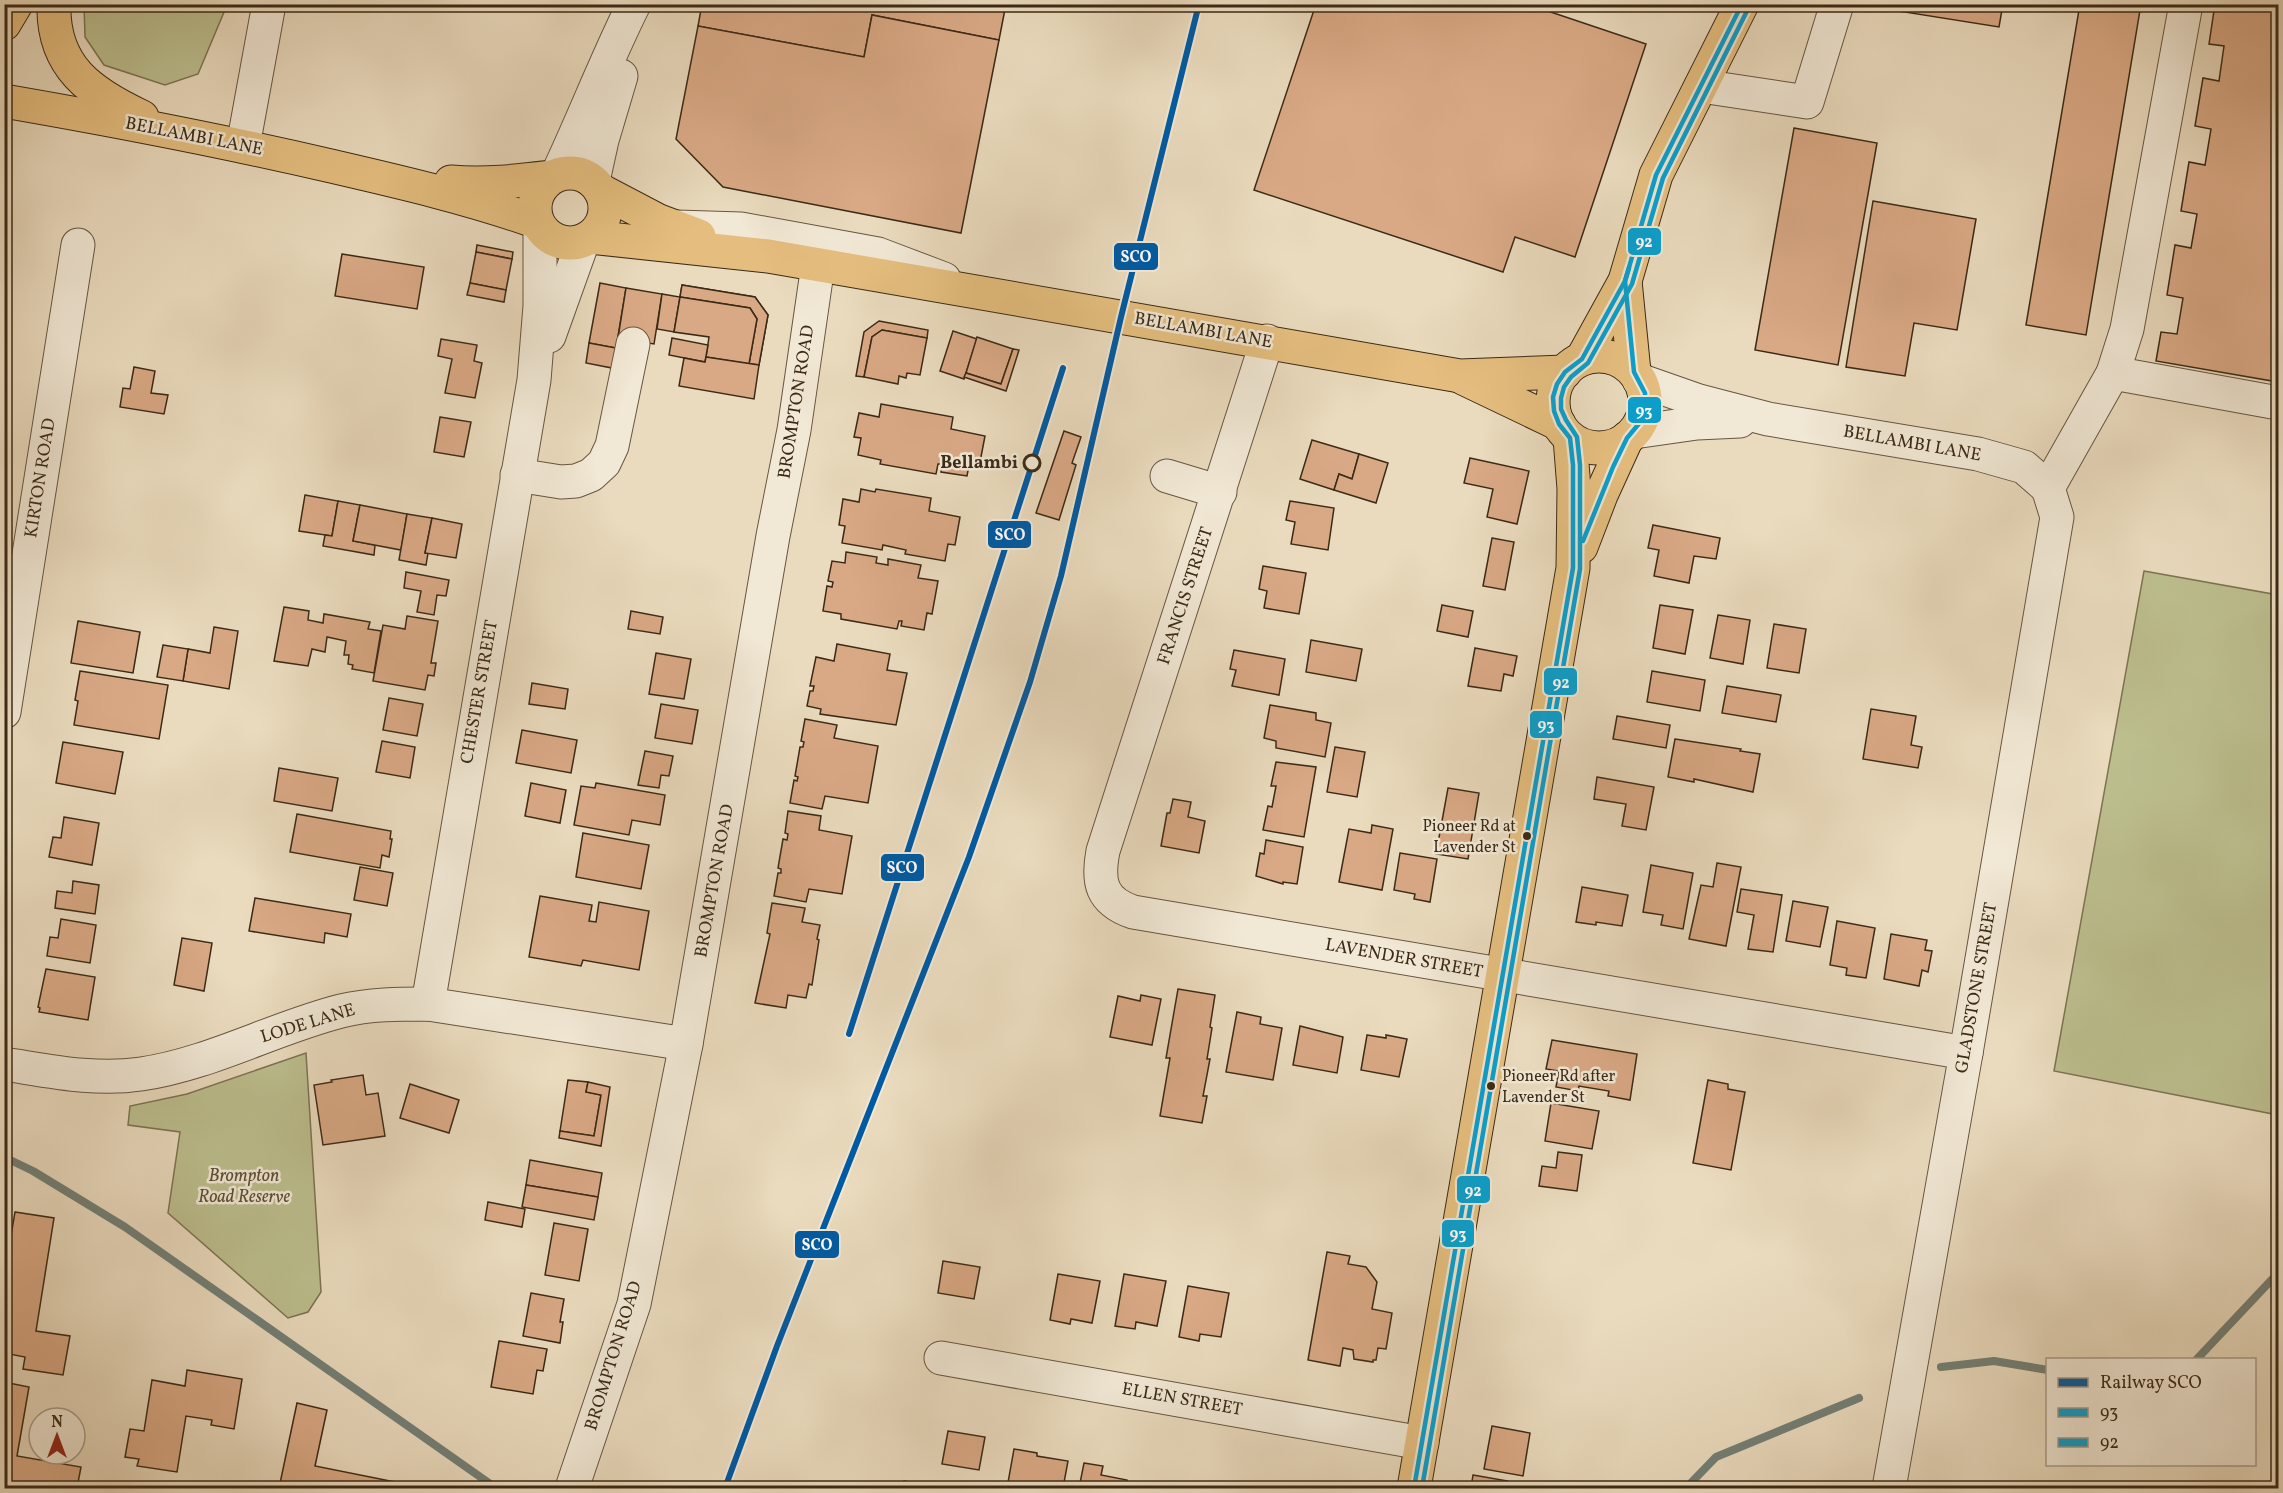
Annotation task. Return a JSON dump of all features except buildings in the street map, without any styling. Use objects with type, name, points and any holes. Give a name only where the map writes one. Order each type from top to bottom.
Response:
[{"type":"main road","points":[[4,24],[16,4]]},
{"type":"main road","points":[[54,4],[54,27],[61,50],[74,73],[91,89],[115,105],[179,134]]},
{"type":"main road","points":[[1414,1488],[1573,568],[1574,489],[1564,431],[1554,411],[1553,397],[1557,384],[1573,366],[1625,281],[1656,174],[1742,4]]},
{"type":"main road","name":"BELLAMBI LANE","points":[[4,101],[243,146],[383,178]]},
{"type":"main road","points":[[383,178],[479,184],[576,173],[628,206],[677,228],[768,256]]},
{"type":"main road","points":[[555,176],[538,192],[534,212],[538,224],[546,234],[563,243],[586,239],[768,256]]},
{"type":"main road","points":[[383,178],[497,208],[538,224]]},
{"type":"main road","points":[[586,239],[603,220],[604,199],[597,185]]},
{"type":"main road","name":"BELLAMBI LANE","points":[[768,256],[1460,376],[1573,366]]},
{"type":"main road","points":[[1573,568],[1601,495],[1631,435],[1642,420],[1645,407],[1645,393],[1637,376],[1625,281]]},
{"type":"main road","points":[[1573,366],[1596,356],[1610,358],[1623,363],[1637,376]]},
{"type":"main road","name":"BELLAMBI LANE","points":[[1460,376],[1564,431]]},
{"type":"main road","points":[[1564,431],[1592,448],[1617,445],[1631,435]]},
{"type":"street","points":[[243,146],[269,4]]},
{"type":"street","points":[[555,176],[579,130],[614,45],[634,4]]},
{"type":"street","points":[[597,185],[602,140],[630,47],[639,4]]},
{"type":"street","points":[[1701,86],[1807,102],[1837,4]]},
{"type":"street","points":[[2048,488],[2113,373],[2127,329],[2186,4]]},
{"type":"street","points":[[534,380],[540,306],[538,224]]},
{"type":"street","points":[[677,228],[741,229],[878,254],[979,292]]},
{"type":"street","points":[[534,380],[586,239]]},
{"type":"street","name":"KIRTON ROAD","points":[[4,712],[78,244]]},
{"type":"street","name":"BROMPTON ROAD","points":[[572,1488],[634,1304],[687,1044],[773,536],[794,430],[818,265]]},
{"type":"street","name":"FRANCIS STREET","points":[[1103,851],[1267,341]]},
{"type":"street","points":[[517,475],[568,482],[591,475],[604,464],[612,446],[633,344]]},
{"type":"street","points":[[2113,373],[2278,403]]},
{"type":"street","name":"BELLAMBI LANE","points":[[1637,376],[1700,400],[1768,419],[1978,454],[2024,467],[2048,488]]},
{"type":"street","name":"CHESTER STREET","points":[[428,1004],[534,380]]},
{"type":"street","name":"BELLAMBI LANE","points":[[1631,435],[1697,423],[1768,419]]},
{"type":"street","points":[[1167,476],[1220,492]]},
{"type":"street","name":"GLADSTONE STREET","points":[[1889,1488],[2057,517],[2048,488]]},
{"type":"street","name":"LAVENDER STREET","points":[[1103,851],[1101,875],[1103,889],[1113,904],[1133,912],[1966,1053]]},
{"type":"street","name":"LODE LANE","points":[[4,1064],[84,1077],[140,1074],[186,1064],[343,1011],[385,1004],[428,1004],[687,1044]]},
{"type":"street","name":"ELLEN STREET","points":[[941,1358],[1422,1443]]},
{"type":"green space","points":[[84,4],[227,5],[198,74],[165,85],[104,65],[85,37]]},
{"type":"green space","points":[[2144,571],[2278,595],[2278,1115],[2054,1071]]},
{"type":"green space","name":"Brompton Road Reserve","points":[[306,1053],[321,1292],[308,1312],[288,1318],[168,1213],[180,1132],[128,1125],[130,1106],[187,1094]]},
{"type":"waterway","points":[[4,1157],[33,1171],[125,1227],[496,1488]]},
{"type":"waterway","points":[[2198,1358],[2278,1273]]},
{"type":"waterway","points":[[1941,1367],[1994,1361],[2046,1370]]},
{"type":"waterway","points":[[1686,1488],[1716,1457],[1859,1398]]},
{"type":"rail line","name":"SCO","points":[[725,1488],[777,1346],[969,857],[1030,682],[1061,576],[1121,317],[1199,4]]},
{"type":"rail line","name":"SCO","points":[[849,1034],[1063,368]]},
{"type":"transit line","name":"93","points":[[1414,1488],[1573,568],[1573,465],[1570,438],[1559,424],[1554,411],[1553,397],[1557,384],[1565,372],[1582,359],[1625,281],[1656,175],[1742,4]]},
{"type":"transit line","name":"92","points":[[1422,1488],[1580,569],[1580,465],[1577,437],[1561,409],[1561,398],[1564,387],[1571,377],[1588,363],[1632,284],[1663,178],[1749,7]]},
{"type":"transit line","name":"93","points":[[1583,541],[1613,467],[1627,438],[1642,420],[1645,407],[1645,393],[1634,372],[1625,281],[1629,268]]},
{"type":"place","name":"Bellambi","points":[[1032,463]]},
{"type":"place","name":"Pioneer Rd at Lavender St","points":[[1527,836]]},
{"type":"place","name":"Pioneer Rd after Lavender St","points":[[1491,1086]]}]
